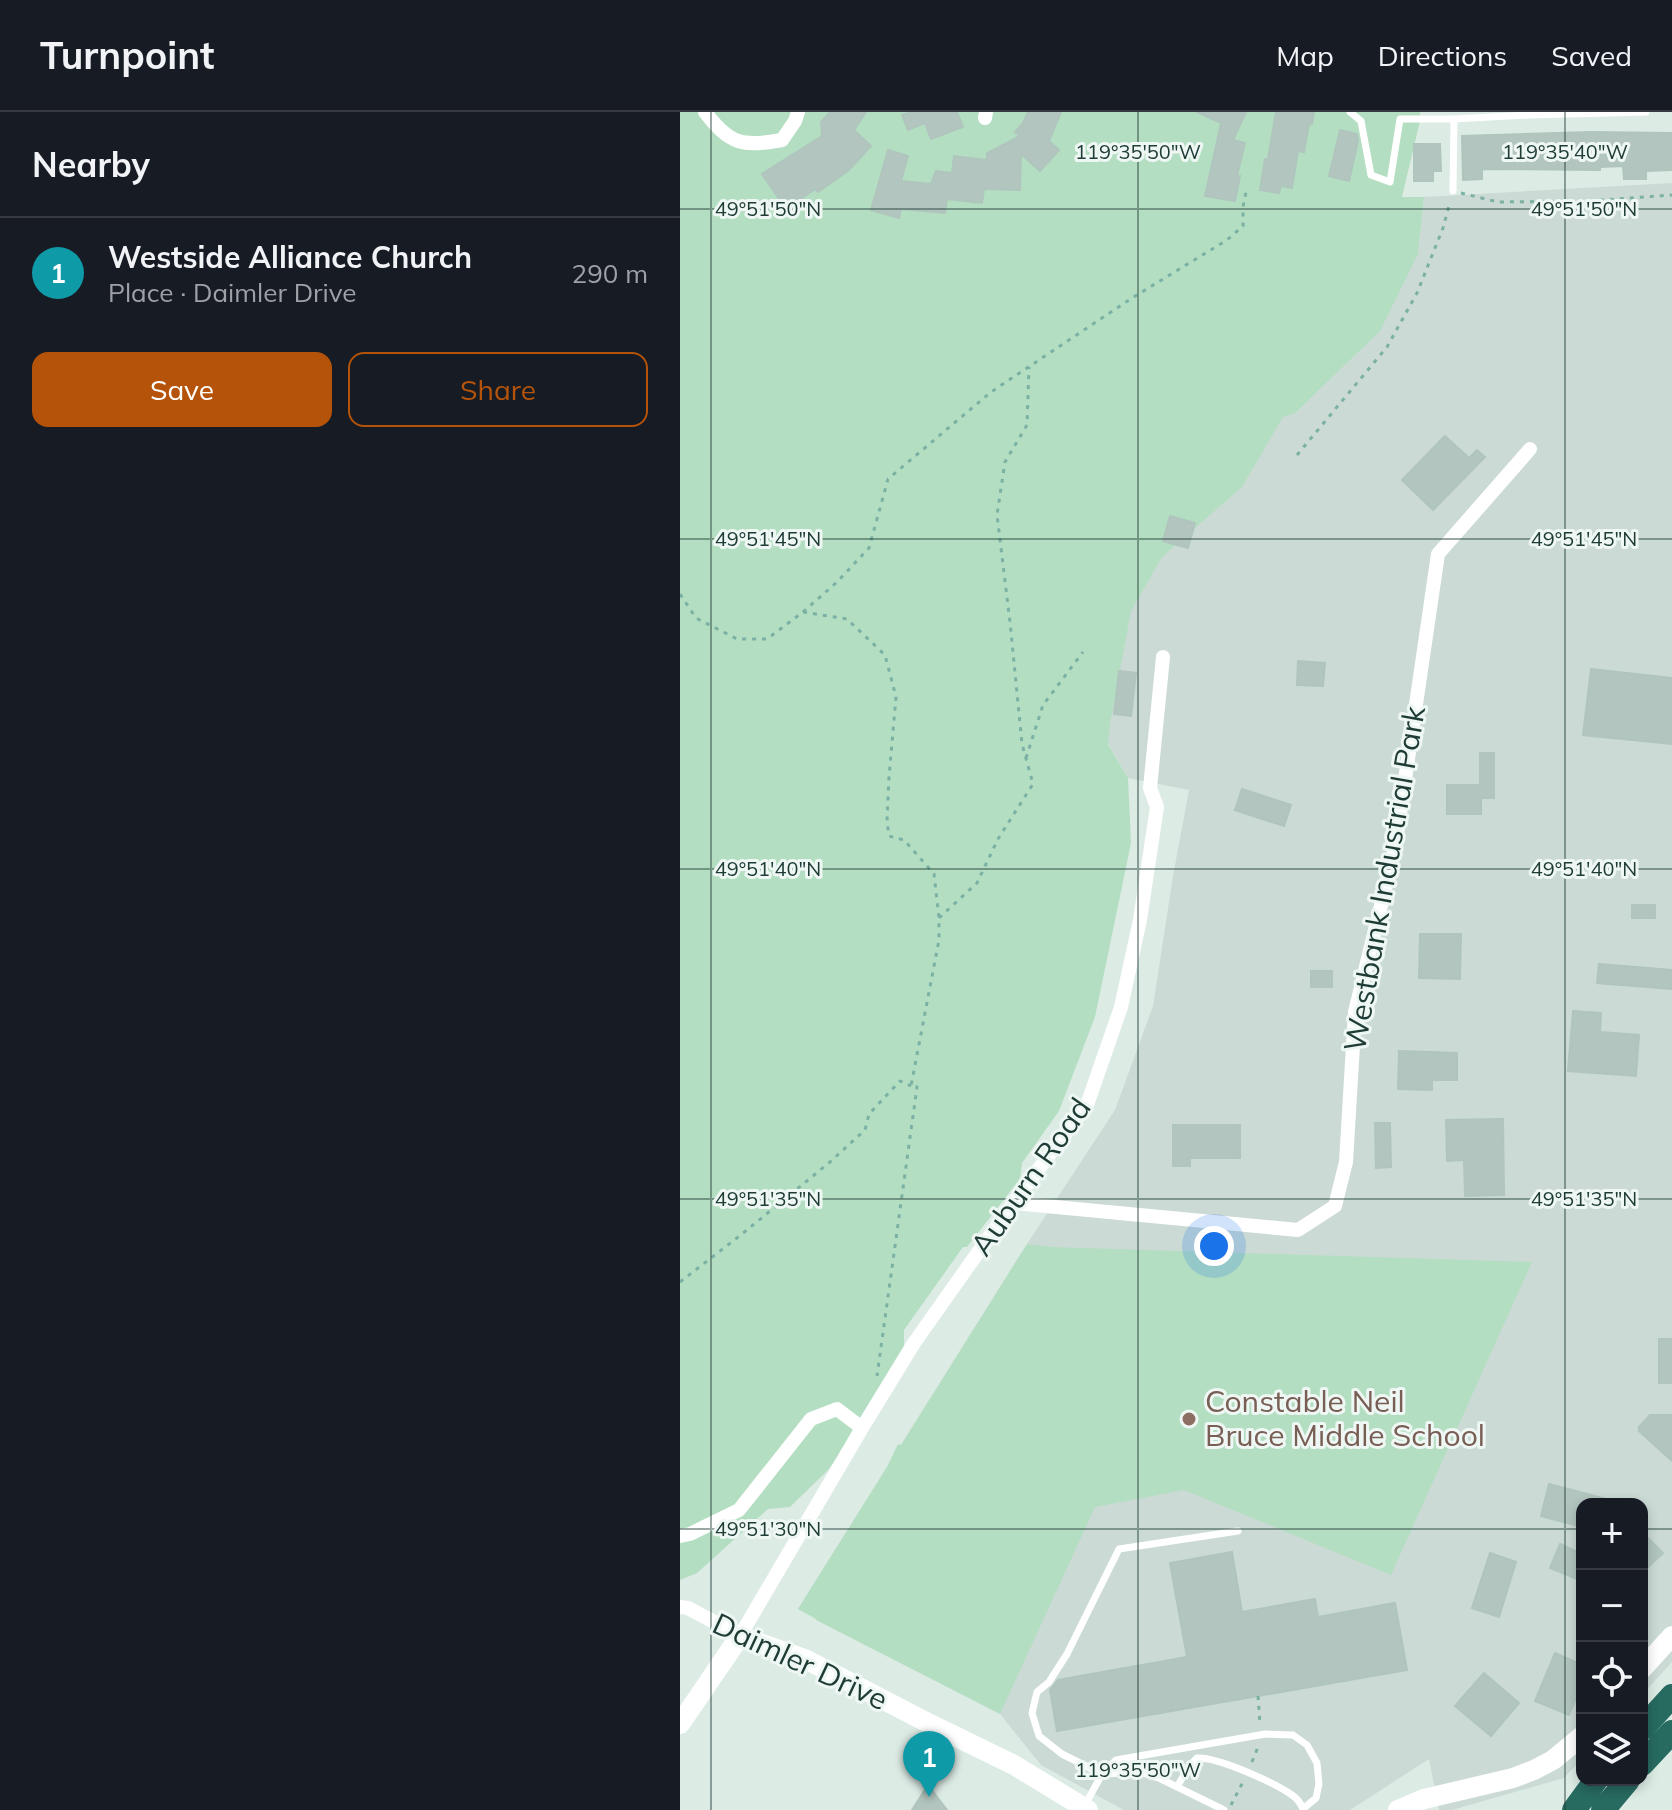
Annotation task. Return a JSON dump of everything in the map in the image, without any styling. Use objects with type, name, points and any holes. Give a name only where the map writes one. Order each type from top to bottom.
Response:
[{"type":"highway","points":[[1648,1722],[1672,1696]]},
{"type":"highway","points":[[1648,1758],[1672,1732]]},
{"type":"highway","points":[[1574,1810],[1592,1786]]},
{"type":"highway","points":[[1603,1810],[1623,1786]]},
{"type":"street","points":[[705,112],[716,127],[731,139],[754,145],[782,140],[798,112]]},
{"type":"street","name":"Westbank Industrial Park","points":[[1013,1203],[1298,1230],[1335,1206],[1346,1162],[1355,1012],[1395,848],[1438,554],[1530,449]]},
{"type":"street","name":"Auburn Road","points":[[680,1724],[740,1636],[914,1343],[1087,1105],[1121,1007],[1140,920],[1157,807],[1150,788],[1163,657]]},
{"type":"street","points":[[680,1536],[739,1510],[811,1419],[837,1409],[862,1428]]},
{"type":"street","name":"Daimler Drive","points":[[680,1607],[688,1608],[740,1636],[807,1660],[1014,1765],[1086,1809]]},
{"type":"street","points":[[1648,1662],[1672,1636]]},
{"type":"street","points":[[1398,1810],[1424,1799],[1534,1770],[1553,1760],[1576,1741]]},
{"type":"lane","points":[[1350,112],[1361,121],[1371,175],[1390,182],[1400,119],[1646,112]]},
{"type":"lane","points":[[1453,191],[1454,119]]},
{"type":"lane","points":[[1226,1810],[1161,1779],[1140,1772],[1102,1774],[1062,1754],[1039,1736],[1032,1713],[1037,1692],[1049,1682],[1067,1654],[1119,1549],[1238,1531]]},
{"type":"lane","points":[[1086,1809],[1102,1774],[1116,1760],[1261,1734],[1293,1735],[1307,1745],[1317,1763],[1319,1784],[1316,1798],[1303,1809],[1292,1794],[1207,1758],[1197,1758],[1177,1787]]},
{"type":"path","points":[[680,594],[696,618],[737,639],[767,639],[837,582],[869,548],[888,479],[991,392],[1132,298],[1227,240],[1243,226],[1247,187]]},
{"type":"path","points":[[1297,455],[1387,347],[1417,293],[1443,228],[1453,191],[1498,202],[1590,201],[1672,195]]},
{"type":"path","points":[[939,918],[977,883],[998,839],[1033,784],[1022,744],[997,515],[1005,462],[1027,425],[1029,366]]},
{"type":"path","points":[[803,612],[847,619],[885,655],[896,697],[889,777],[889,836],[904,840],[934,874],[939,918],[939,940],[911,1086]]},
{"type":"path","points":[[1026,758],[1043,705],[1083,652]]},
{"type":"path","points":[[680,1282],[830,1162],[865,1130],[869,1114],[900,1081],[917,1087],[877,1378]]},
{"type":"path","points":[[1226,1810],[1260,1742],[1258,1696]]},
{"type":"shaded area","points":[[1672,183],[1672,1662],[1648,1688],[1648,1498],[1576,1498],[1576,1765],[1564,1778],[1452,1810],[1439,1810],[1429,1759],[1350,1810],[1124,1810],[1041,1765],[1000,1714],[798,1609],[1027,1244],[1115,1110],[1153,1006],[1189,790],[1128,778],[1084,701],[1082,571],[1418,254],[1424,197]]},
{"type":"green space","points":[[680,112],[1420,112],[1402,197],[1424,197],[1418,254],[1380,331],[1295,413],[1283,417],[1242,487],[1162,557],[1131,611],[1108,744],[1128,778],[1131,843],[1095,1017],[1059,1111],[1022,1163],[1020,1179],[967,1247],[963,1247],[904,1330],[904,1356],[874,1407],[828,1470],[790,1507],[768,1509],[697,1573],[680,1580]]},
{"type":"green space","name":"Constable Neil Bruce Middle School","points":[[1027,1244],[1532,1262],[1391,1575],[1184,1490],[1095,1507],[1000,1714],[798,1609],[887,1467],[898,1444],[901,1445]]},
{"type":"building","points":[[830,112],[866,112],[854,130],[871,146],[849,170],[786,209],[762,174],[822,136],[821,122]]},
{"type":"building","points":[[911,112],[957,112],[963,127],[931,139],[925,123],[908,130],[902,115]]},
{"type":"building","points":[[1028,112],[1061,112],[1049,141],[1059,150],[1040,171],[1021,154],[1020,190],[984,189],[982,203],[947,199],[945,213],[901,209],[899,218],[871,210],[888,150],[908,156],[901,181],[931,184],[936,171],[952,173],[954,156],[987,160],[987,153],[1020,136],[1015,132]]},
{"type":"building","points":[[1197,112],[1246,112],[1233,140],[1245,143],[1235,201],[1205,196],[1221,123]]},
{"type":"building","points":[[1276,112],[1314,112],[1304,152],[1298,151],[1292,188],[1281,186],[1279,193],[1260,190]]},
{"type":"building","points":[[1340,130],[1357,134],[1349,181],[1329,176]]},
{"type":"building","points":[[1672,133],[1672,170],[1646,171],[1646,179],[1624,179],[1623,166],[1600,167],[1600,170],[1482,169],[1482,179],[1463,180],[1462,136]]},
{"type":"building","points":[[1414,144],[1440,144],[1441,171],[1433,171],[1433,181],[1414,181]]},
{"type":"building","points":[[1445,436],[1469,458],[1477,450],[1485,457],[1433,510],[1402,480]]},
{"type":"building","points":[[1170,516],[1195,523],[1188,548],[1163,541]]},
{"type":"building","points":[[1298,661],[1325,663],[1323,686],[1297,685]]},
{"type":"building","points":[[1591,669],[1672,678],[1672,744],[1583,735]]},
{"type":"building","points":[[1119,671],[1136,673],[1131,716],[1114,714]]},
{"type":"building","points":[[1480,753],[1494,753],[1494,798],[1481,798],[1481,814],[1447,814],[1447,785],[1480,785]]},
{"type":"building","points":[[1242,789],[1291,805],[1284,826],[1235,810]]},
{"type":"building","points":[[1632,905],[1655,905],[1655,918],[1632,918]]},
{"type":"building","points":[[1420,934],[1461,934],[1460,979],[1419,978]]},
{"type":"building","points":[[1599,964],[1672,970],[1672,989],[1597,983]]},
{"type":"building","points":[[1311,971],[1332,971],[1332,987],[1311,987]]},
{"type":"building","points":[[1573,1011],[1601,1013],[1600,1032],[1639,1035],[1636,1076],[1568,1071]]},
{"type":"building","points":[[1399,1051],[1457,1053],[1457,1080],[1432,1080],[1432,1090],[1398,1089]]},
{"type":"building","points":[[1503,1119],[1504,1195],[1465,1196],[1464,1160],[1447,1161],[1446,1120]]},
{"type":"building","points":[[1375,1123],[1390,1123],[1391,1167],[1376,1168]]},
{"type":"building","points":[[1173,1125],[1240,1125],[1240,1158],[1190,1158],[1190,1166],[1173,1166]]},
{"type":"building","points":[[1659,1339],[1672,1339],[1672,1383],[1659,1383]]},
{"type":"building","points":[[1650,1415],[1672,1415],[1672,1461],[1639,1431]]},
{"type":"building","points":[[1549,1484],[1602,1498],[1576,1498],[1576,1525],[1541,1516]]},
{"type":"building","points":[[1648,1538],[1663,1553],[1648,1567]]},
{"type":"building","points":[[1560,1544],[1576,1551],[1576,1579],[1550,1568]]},
{"type":"building","points":[[1232,1552],[1242,1612],[1315,1599],[1318,1617],[1395,1603],[1407,1670],[1057,1731],[1050,1690],[1058,1680],[1187,1657],[1170,1563]]},
{"type":"building","points":[[1490,1553],[1516,1562],[1499,1617],[1472,1608]]},
{"type":"building","points":[[1555,1653],[1576,1662],[1576,1698],[1569,1715],[1535,1701]]},
{"type":"building","points":[[1484,1673],[1519,1703],[1491,1736],[1455,1706]]},
{"type":"building","points":[[928,1785],[947,1810],[912,1810]]},
{"type":"place","name":"Constable Neil Bruce Middle School","points":[[1189,1419]]},
{"type":"place","name":"Westside Alliance Church","points":[[929,1797]]}]
